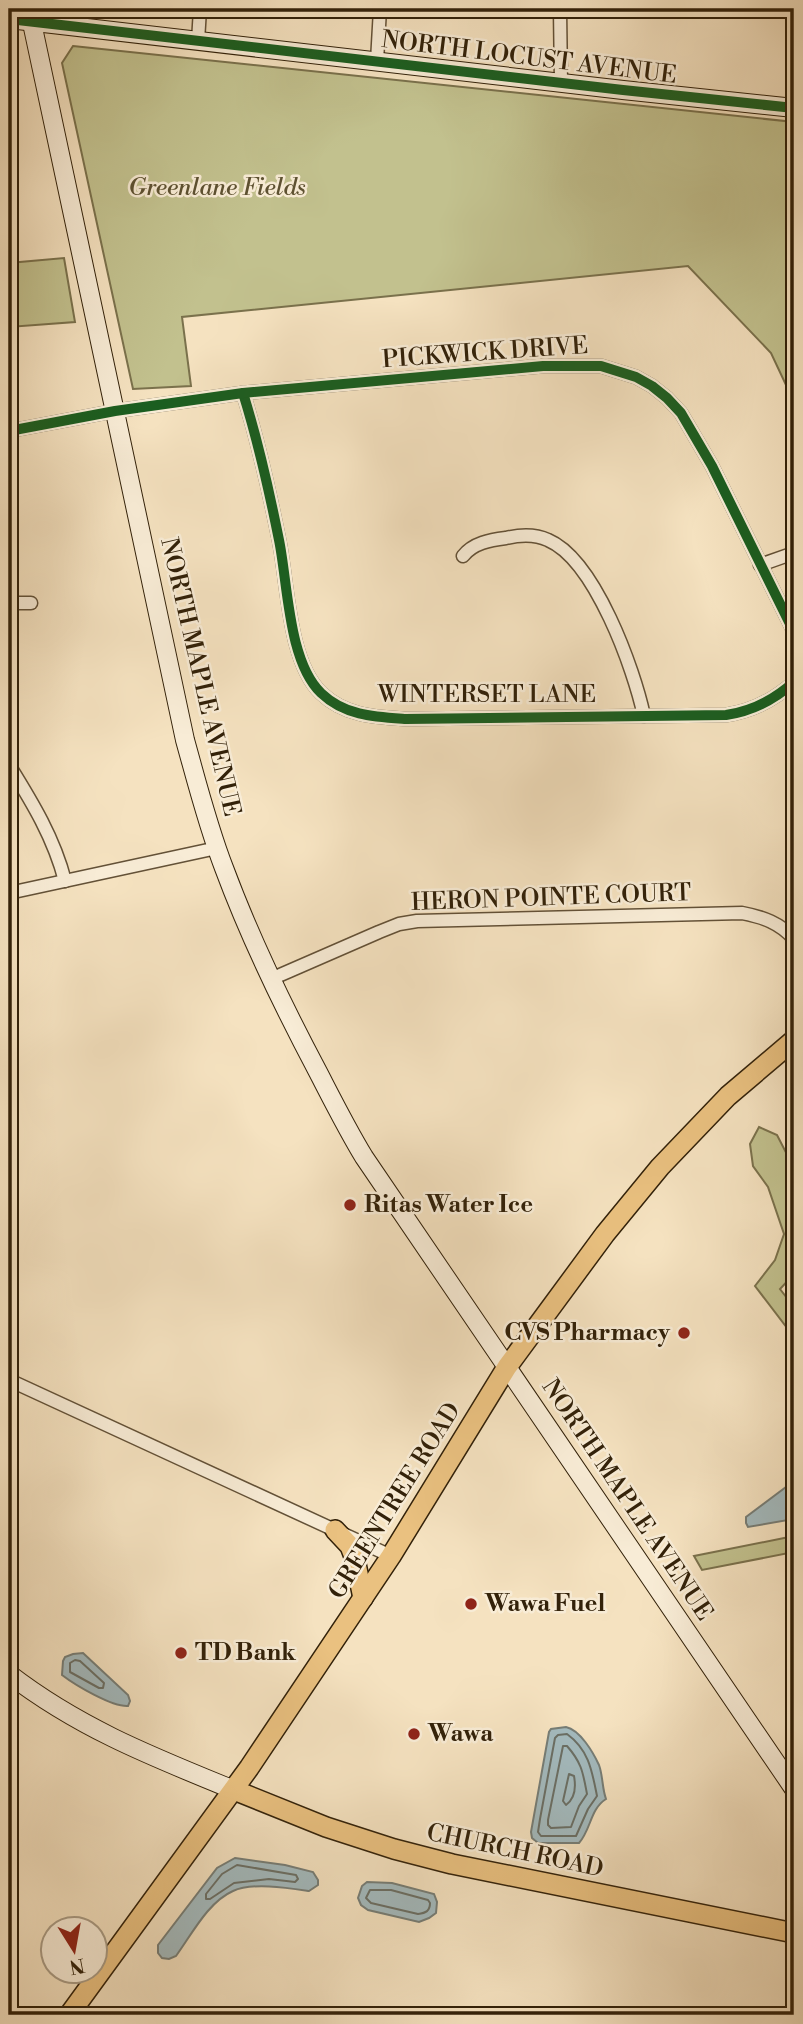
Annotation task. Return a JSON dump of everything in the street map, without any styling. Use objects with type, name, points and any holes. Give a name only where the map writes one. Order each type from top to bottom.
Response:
[{"type":"main road","name":"NORTH LOCUST AVENUE","points":[[9,19],[30,15],[198,41],[794,108]]},
{"type":"main road","name":"NORTH MAPLE AVENUE","points":[[30,15],[185,740],[216,848],[238,903],[271,979],[346,1129],[794,1789]]},
{"type":"main road","name":"GREENTREE ROAD","points":[[69,2015],[234,1790],[391,1556],[507,1367],[606,1234],[667,1159],[728,1096],[794,1040]]},
{"type":"main road","points":[[335,1530],[350,1546],[363,1598]]},
{"type":"main road","points":[[9,1674],[74,1719],[167,1763],[234,1790]]},
{"type":"main road","name":"CHURCH ROAD","points":[[234,1790],[326,1827],[405,1852],[794,1933]]},
{"type":"street","points":[[198,41],[200,9]]},
{"type":"street","points":[[377,61],[380,9]]},
{"type":"street","points":[[560,9],[561,83]]},
{"type":"street","name":"PICKWICK DRIVE","points":[[9,431],[115,411],[243,393],[543,366],[591,365],[618,370],[652,386],[681,413],[712,467],[794,632]]},
{"type":"street","name":"WINTERSET LANE","points":[[243,393],[261,454],[299,653],[311,681],[331,702],[344,710],[373,717],[406,719],[726,715],[742,712],[769,701],[794,682]]},
{"type":"street","points":[[463,556],[469,549],[481,544],[521,536],[535,536],[561,547],[582,570],[598,597],[631,668],[644,716]]},
{"type":"street","points":[[760,565],[794,553]]},
{"type":"street","points":[[9,603],[31,603]]},
{"type":"street","points":[[9,765],[45,825],[55,846],[65,881]]},
{"type":"street","points":[[9,893],[216,848]]},
{"type":"street","name":"HERON POINTE COURT","points":[[271,979],[379,932],[417,920],[742,913],[775,922],[794,939]]},
{"type":"street","points":[[9,1380],[391,1556]]},
{"type":"green space","name":"Greenlane Fields","points":[[73,46],[794,122],[794,402],[771,353],[688,266],[182,317],[191,386],[133,389],[62,63]]},
{"type":"green space","points":[[64,258],[75,322],[9,327],[9,263]]},
{"type":"green space","points":[[759,1127],[777,1135],[794,1168],[794,1274],[780,1289],[794,1307],[794,1337],[755,1286],[775,1260],[784,1234],[768,1187],[753,1166],[750,1144]]},
{"type":"green space","points":[[794,1536],[794,1552],[702,1570],[694,1556]]},
{"type":"water","points":[[794,1481],[794,1519],[748,1527],[746,1517]]},
{"type":"water","points":[[83,1653],[128,1695],[128,1706],[104,1699],[62,1675],[65,1657]]},
{"type":"water","points":[[566,1727],[586,1742],[593,1754],[599,1765],[606,1799],[597,1808],[579,1843],[538,1843],[532,1838],[531,1832],[549,1732],[551,1729]]},
{"type":"water","points":[[235,1858],[313,1872],[318,1885],[309,1891],[260,1886],[233,1891],[208,1911],[176,1956],[162,1958],[158,1953],[158,1945],[217,1868]]},
{"type":"water","points":[[367,1882],[392,1883],[434,1894],[437,1902],[436,1913],[419,1922],[368,1910],[361,1905],[358,1898],[362,1886]]},
{"type":"cycle path","points":[[9,19],[794,108]]},
{"type":"cycle path","points":[[9,431],[115,411],[243,393],[543,366],[601,366],[636,377],[652,386],[681,413],[712,466],[794,632]]},
{"type":"cycle path","points":[[243,393],[275,521],[296,642],[310,679],[330,701],[350,711],[406,719],[726,715],[763,704],[794,682]]},
{"type":"place","name":"Ritas Water Ice","points":[[350,1205]]},
{"type":"place","name":"CVS Pharmacy","points":[[684,1333]]},
{"type":"place","name":"Wawa Fuel","points":[[471,1604]]},
{"type":"place","name":"TD Bank","points":[[181,1653]]},
{"type":"place","name":"Wawa","points":[[414,1734]]}]
